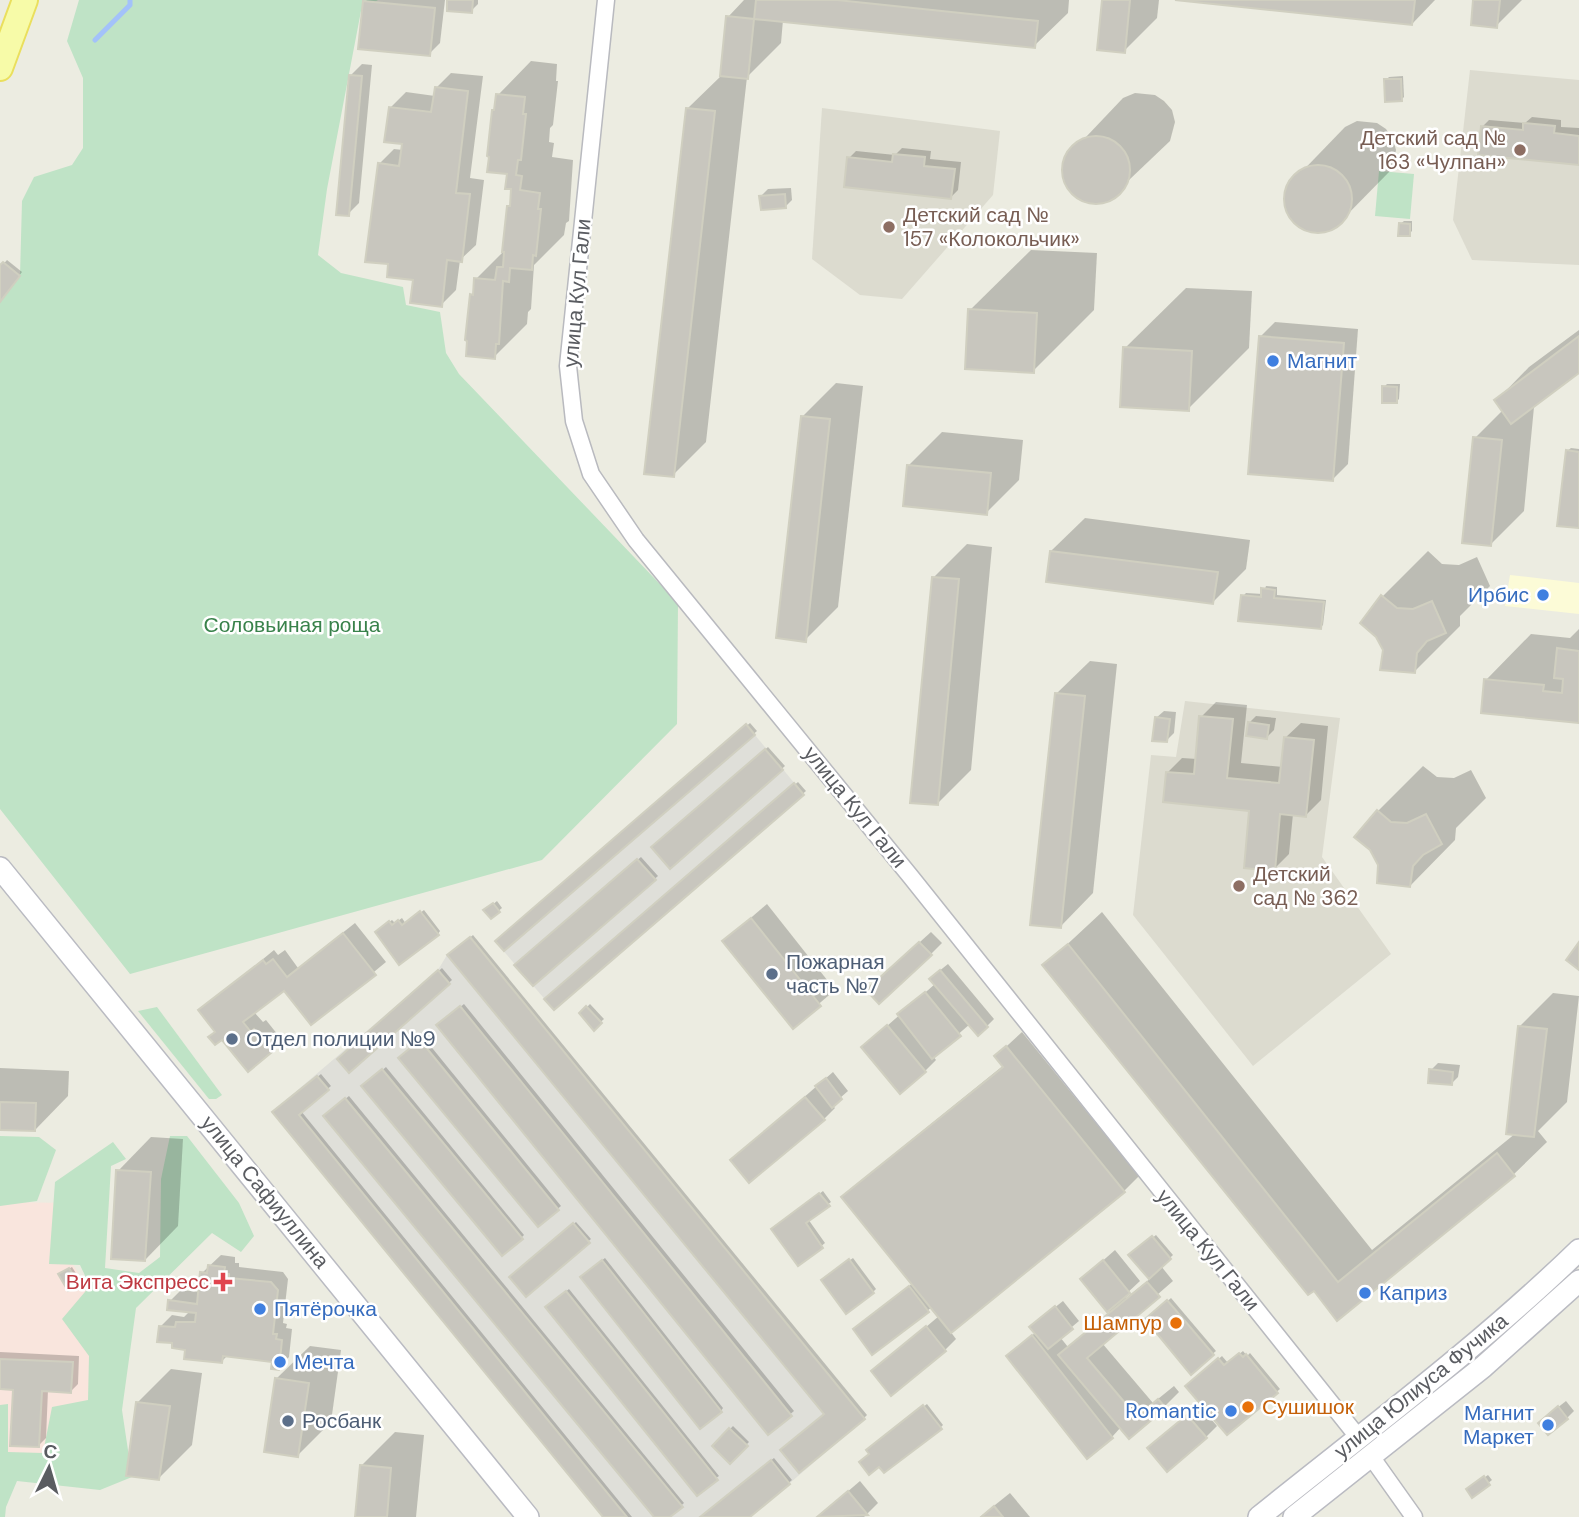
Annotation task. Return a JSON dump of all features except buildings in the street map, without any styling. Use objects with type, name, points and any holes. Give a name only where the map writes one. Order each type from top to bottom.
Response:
[{"type":"main road","points":[[0,68],[25,0]]},
{"type":"street","name":"улица Кул Гали","points":[[606,0],[568,366],[574,421],[591,474],[636,540],[901,863],[1357,1437],[1414,1517]]},
{"type":"street","name":"улица Сафиуллина","points":[[0,868],[528,1517]]},
{"type":"street","name":"улица Юлиуса Фучика","points":[[1259,1517],[1541,1287],[1579,1250]]},
{"type":"street","name":"улица Юлиуса Фучика","points":[[1294,1517],[1483,1367],[1579,1281]]},
{"type":"shaded area","name":"Детский сад № 163 «Чулпан»","points":[[1470,70],[1579,80],[1579,265],[1472,260],[1453,220]]},
{"type":"shaded area","name":"Детский сад № 157 «Колокольчик»","points":[[822,108],[1000,131],[993,195],[902,299],[860,295],[812,259]]},
{"type":"shaded area","name":"Ирбис","points":[[1510,575],[1579,583],[1579,614],[1505,606]]},
{"type":"shaded area","name":"Детский сад № 362","points":[[1185,701],[1340,718],[1322,857],[1391,954],[1253,1066],[1133,915],[1151,755],[1176,757]]},
{"type":"shaded area","points":[[746,724],[804,795],[554,1010],[495,941]]},
{"type":"shaded area","points":[[470,937],[865,1419],[750,1517],[603,1517],[272,1112],[438,970],[447,955]]},
{"type":"shaded area","points":[[0,1202],[71,1203],[68,1256],[96,1303],[110,1473],[0,1460]]},
{"type":"green space","name":"Соловьиная роща","points":[[79,0],[378,0],[361,11],[327,189],[318,255],[341,273],[403,287],[406,305],[440,312],[446,353],[459,374],[678,603],[677,724],[542,860],[130,974],[0,809],[0,302],[20,276],[22,201],[34,177],[72,165],[83,148],[83,78],[67,41]]},
{"type":"green space","points":[[1379,171],[1414,174],[1410,219],[1375,216]]},
{"type":"green space","points":[[157,1007],[222,1095],[209,1099],[138,1011]]},
{"type":"green space","points":[[0,1136],[39,1137],[56,1150],[37,1201],[0,1206]]},
{"type":"green space","points":[[170,1136],[187,1136],[239,1203],[254,1236],[241,1252],[212,1233],[136,1308],[122,1410],[132,1477],[100,1490],[17,1481],[6,1507],[5,1517],[0,1517],[0,1405],[8,1404],[8,1452],[43,1453],[52,1407],[88,1400],[89,1356],[62,1319],[90,1286],[80,1265],[49,1264],[55,1182],[113,1142],[126,1159],[111,1166],[105,1268],[139,1273],[160,1257],[161,1179]]},
{"type":"waterway","points":[[95,40],[130,5],[130,0]]},
{"type":"place","name":"Детский сад № 163 «Чулпан»","points":[[1520,150]]},
{"type":"place","name":"Детский сад № 157 «Колокольчик»","points":[[889,227]]},
{"type":"place","name":"Магнит","points":[[1273,361]]},
{"type":"place","name":"Ирбис","points":[[1543,595]]},
{"type":"place","name":"Детский сад № 362","points":[[1239,886]]},
{"type":"place","name":"Пожарная часть №7","points":[[772,974]]},
{"type":"place","name":"Отдел полиции №9","points":[[232,1039]]},
{"type":"place","name":"Вита Экспресс","points":[[223,1282]]},
{"type":"place","name":"Каприз","points":[[1365,1293]]},
{"type":"place","name":"Пятёрочка","points":[[260,1309]]},
{"type":"place","name":"Шампур","points":[[1176,1323]]},
{"type":"place","name":"Мечта","points":[[280,1362]]},
{"type":"place","name":"Сушишок","points":[[1248,1407]]},
{"type":"place","name":"Romantic","points":[[1231,1411]]},
{"type":"place","name":"Росбанк","points":[[288,1421]]},
{"type":"place","name":"Магнит Маркет","points":[[1548,1425]]}]
